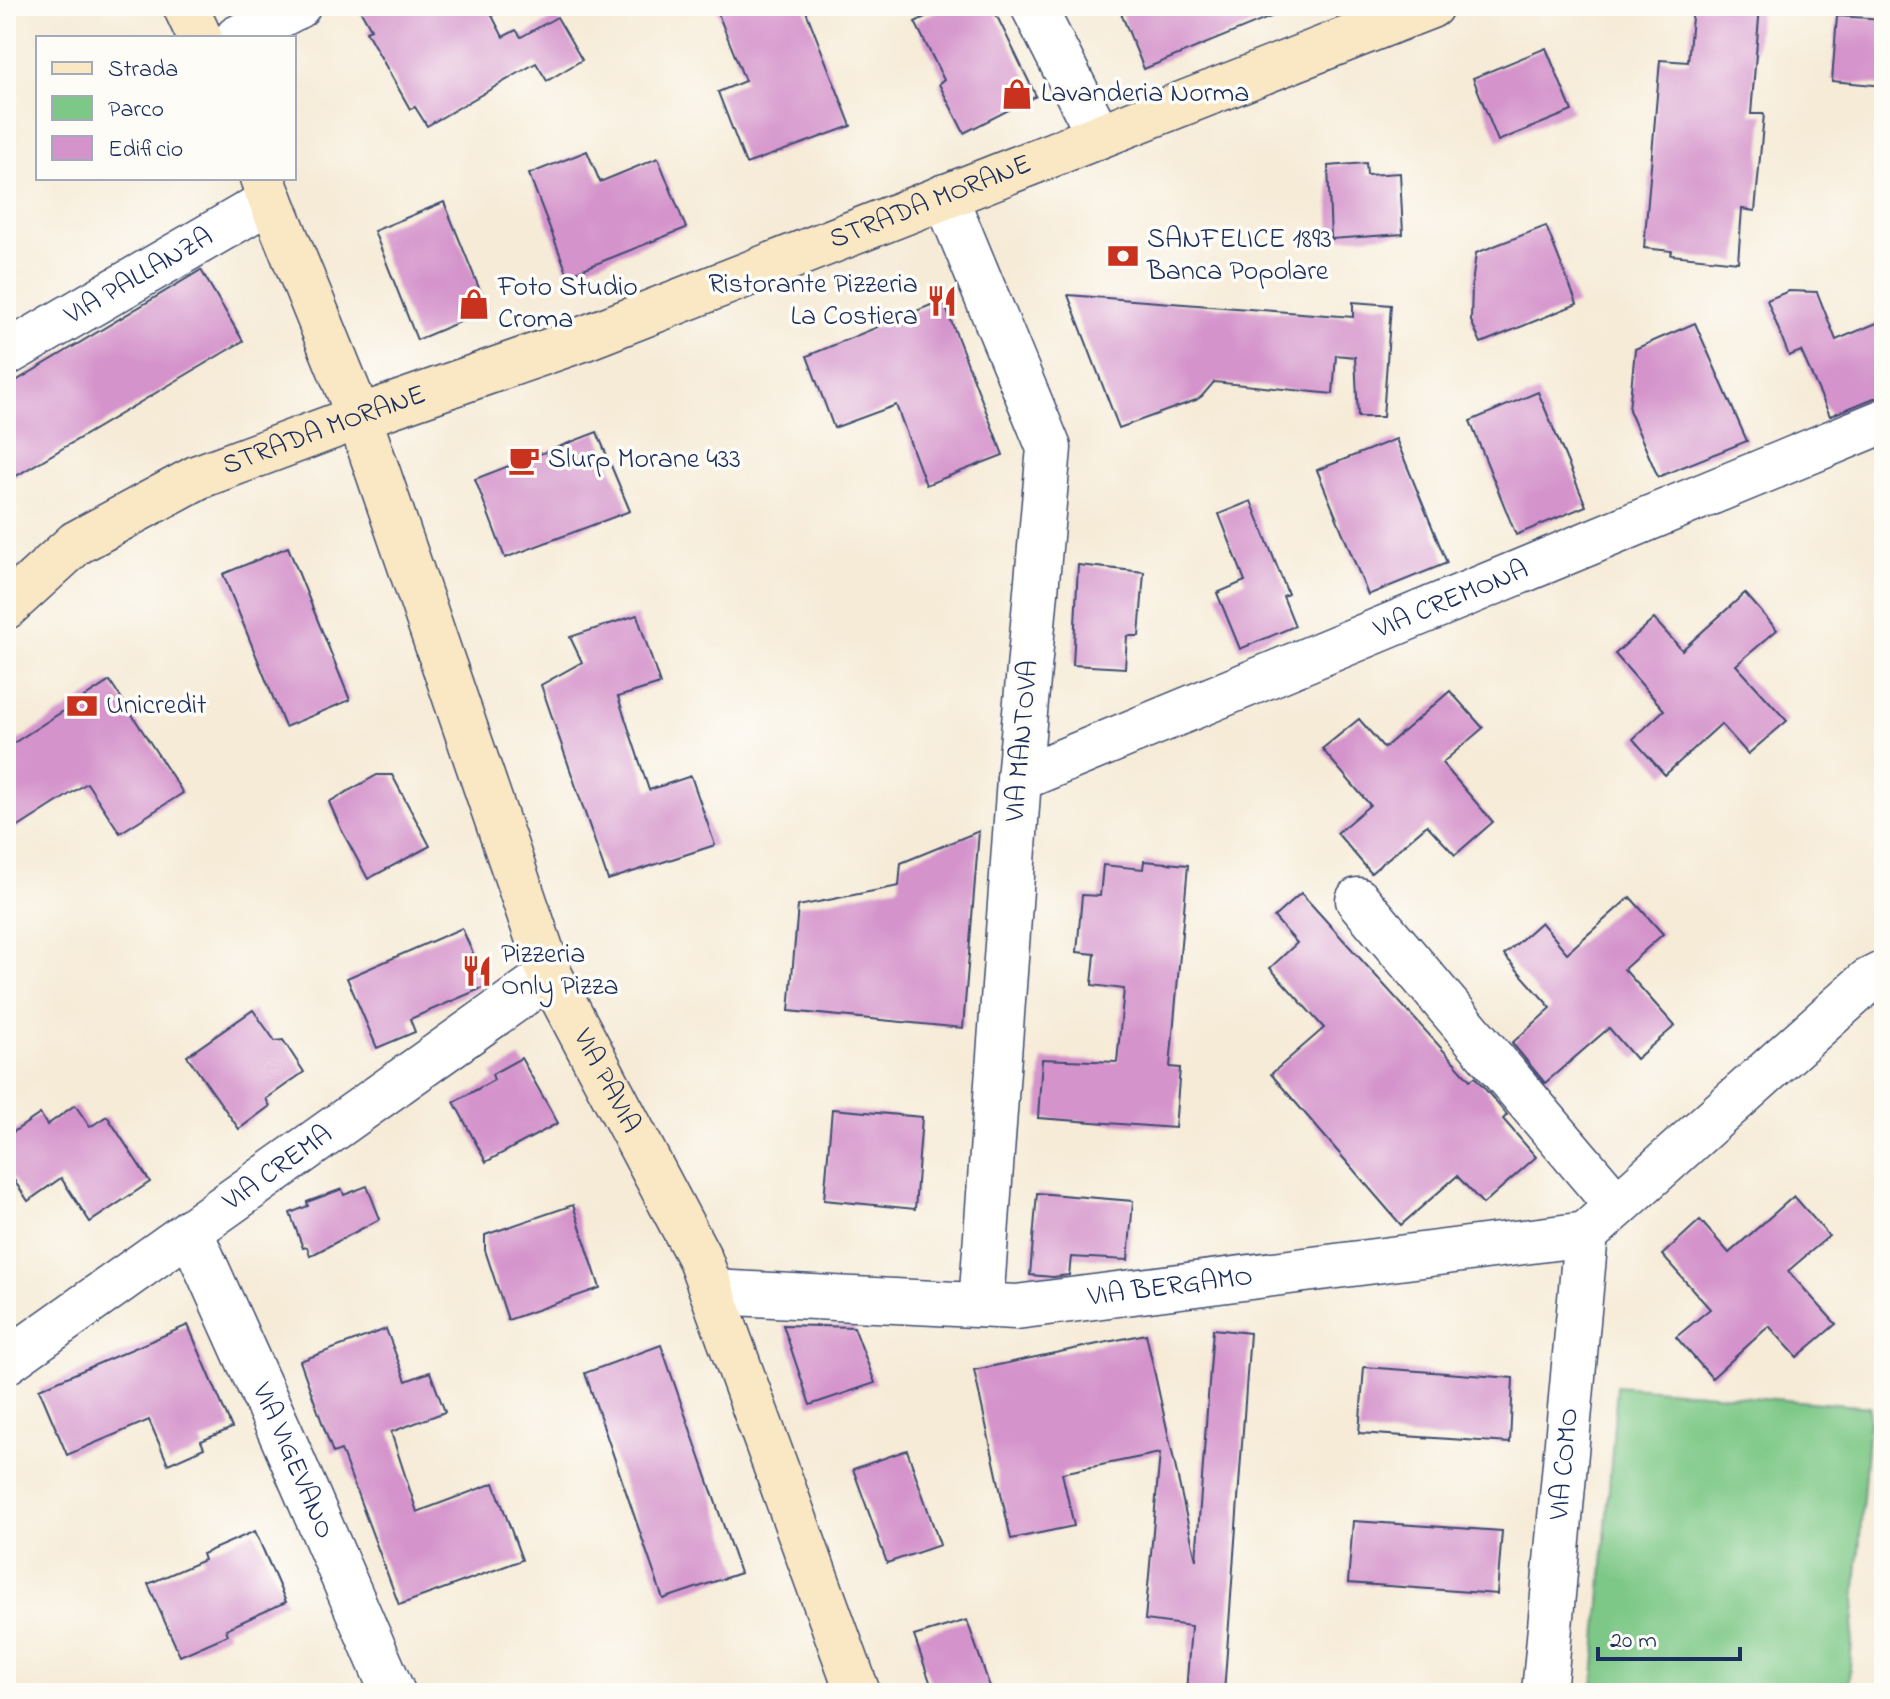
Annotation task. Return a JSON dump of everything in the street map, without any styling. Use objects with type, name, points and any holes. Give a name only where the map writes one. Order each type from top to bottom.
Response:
[{"type":"street","points":[[185,6],[199,36]]},
{"type":"street","points":[[241,36],[298,6]]},
{"type":"street","points":[[1033,6],[1099,136]]},
{"type":"street","name":"STRADA MORANE","points":[[6,607],[76,543],[198,477],[580,340],[1431,6]]},
{"type":"street","name":"VIA PALLANZA","points":[[6,354],[266,189],[359,417]]},
{"type":"street","name":"VIA MANTOVA","points":[[945,196],[1049,448],[1019,779],[981,1305]]},
{"type":"street","name":"VIA PAVIA","points":[[359,417],[550,975],[700,1259],[858,1693]]},
{"type":"street","name":"VIA CREMONA","points":[[1019,779],[1884,421]]},
{"type":"street","points":[[1358,900],[1602,1220],[1868,981],[1884,973]]},
{"type":"street","name":"VIA CREMA","points":[[6,1362],[550,975]]},
{"type":"street","name":"VIA BERGAMO","points":[[712,1292],[1016,1307],[1602,1220]]},
{"type":"street","name":"VIA COMO","points":[[1544,1693],[1602,1220]]},
{"type":"street","name":"VIA VIGEVANO","points":[[190,1231],[393,1693]]},
{"type":"green space","points":[[1617,1386],[1870,1407],[1848,1693],[1593,1693]]},
{"type":"building","points":[[358,6],[487,6],[503,37],[516,30],[521,37],[557,17],[582,60],[547,81],[536,63],[427,126],[415,107],[410,109],[366,31],[371,29]]},
{"type":"building","points":[[715,6],[804,6],[851,126],[746,164],[718,92],[745,81]]},
{"type":"building","points":[[947,6],[992,6],[1036,96],[964,133],[939,84],[944,80],[915,22]]},
{"type":"building","points":[[1118,6],[1295,6],[1295,7],[1144,69]]},
{"type":"building","points":[[1693,6],[1760,6],[1751,114],[1764,114],[1755,211],[1742,209],[1738,262],[1671,255],[1672,251],[1644,248],[1660,60],[1688,62]]},
{"type":"building","points":[[1837,16],[1884,19],[1884,86],[1832,81]]},
{"type":"building","points":[[1546,48],[1572,111],[1498,141],[1473,78]]},
{"type":"building","points":[[587,151],[600,182],[658,158],[686,228],[568,275],[529,174]]},
{"type":"building","points":[[1366,163],[1367,175],[1400,173],[1403,234],[1331,239],[1328,166]]},
{"type":"building","points":[[444,202],[488,310],[417,340],[374,231]]},
{"type":"building","points":[[1546,226],[1577,304],[1481,343],[1471,321],[1476,253]]},
{"type":"building","points":[[201,270],[243,341],[6,482],[6,387]]},
{"type":"building","points":[[1789,291],[1817,292],[1836,340],[1884,320],[1884,397],[1830,416],[1801,351],[1789,356],[1767,300]]},
{"type":"building","points":[[1068,295],[1353,317],[1353,302],[1391,305],[1383,417],[1358,417],[1355,357],[1336,355],[1333,394],[1214,382],[1196,400],[1119,428]]},
{"type":"building","points":[[943,300],[1003,455],[926,485],[896,405],[834,428],[807,356]]},
{"type":"building","points":[[1695,323],[1747,441],[1658,477],[1629,410],[1635,349]]},
{"type":"building","points":[[1538,392],[1586,506],[1516,535],[1470,421]]},
{"type":"building","points":[[597,432],[630,511],[505,558],[475,479]]},
{"type":"building","points":[[1396,439],[1447,563],[1368,595],[1317,470]]},
{"type":"building","points":[[1251,501],[1288,594],[1283,596],[1295,626],[1240,649],[1217,593],[1245,581],[1219,514]]},
{"type":"building","points":[[288,547],[350,700],[285,727],[223,574]]},
{"type":"building","points":[[1078,565],[1144,572],[1139,636],[1127,636],[1125,668],[1073,665]]},
{"type":"building","points":[[1745,593],[1777,630],[1736,665],[1787,721],[1748,754],[1721,724],[1665,775],[1633,739],[1664,710],[1615,654],[1654,619],[1682,650]]},
{"type":"building","points":[[637,615],[660,684],[618,697],[649,790],[691,776],[715,845],[608,880],[541,685],[582,662],[570,637]]},
{"type":"building","points":[[110,681],[183,793],[120,833],[87,783],[6,835],[6,748]]},
{"type":"building","points":[[1450,691],[1483,728],[1442,763],[1493,822],[1455,855],[1427,825],[1371,873],[1337,833],[1370,805],[1322,749],[1359,719],[1384,748]]},
{"type":"building","points":[[377,775],[392,775],[430,846],[368,879],[329,802]]},
{"type":"building","points":[[979,831],[963,1028],[789,1011],[798,906],[899,886],[901,863]]},
{"type":"building","points":[[1144,861],[1188,865],[1170,1067],[1180,1068],[1175,1128],[1038,1118],[1042,1059],[1117,1062],[1124,989],[1092,985],[1095,954],[1077,952],[1082,895],[1100,896],[1103,865],[1143,869]]},
{"type":"building","points":[[1301,893],[1470,1080],[1475,1077],[1507,1115],[1503,1119],[1536,1157],[1483,1204],[1457,1176],[1401,1225],[1271,1074],[1324,1028],[1270,968],[1297,943],[1274,917]]},
{"type":"building","points":[[1630,897],[1663,934],[1624,969],[1675,1026],[1636,1059],[1609,1028],[1545,1083],[1512,1043],[1551,1008],[1504,955],[1541,922],[1567,953]]},
{"type":"building","points":[[462,928],[487,986],[410,1019],[415,1032],[377,1048],[347,978]]},
{"type":"building","points":[[253,1010],[275,1041],[283,1040],[304,1072],[266,1099],[270,1106],[239,1129],[187,1056]]},
{"type":"building","points":[[521,1058],[558,1123],[486,1162],[454,1102],[494,1080],[492,1074]]},
{"type":"building","points":[[75,1105],[90,1127],[107,1116],[150,1182],[90,1222],[61,1178],[28,1201],[6,1168],[6,1137],[40,1114],[47,1125]]},
{"type":"building","points":[[832,1109],[922,1117],[915,1209],[824,1200]]},
{"type":"building","points":[[367,1186],[380,1219],[310,1256],[307,1247],[303,1248],[290,1213],[308,1206],[307,1202],[342,1189],[344,1195]]},
{"type":"building","points":[[1037,1193],[1133,1201],[1128,1260],[1071,1257],[1069,1275],[1030,1275]]},
{"type":"building","points":[[1794,1196],[1829,1236],[1788,1271],[1836,1324],[1797,1357],[1769,1326],[1712,1378],[1676,1337],[1710,1309],[1662,1255],[1700,1220],[1729,1253]]},
{"type":"building","points":[[573,1205],[600,1288],[508,1320],[485,1250],[485,1235]]},
{"type":"building","points":[[188,1325],[232,1428],[201,1441],[204,1448],[168,1464],[149,1420],[67,1455],[39,1389]]},
{"type":"building","points":[[783,1325],[854,1327],[875,1383],[810,1405]]},
{"type":"building","points":[[386,1329],[406,1381],[430,1372],[445,1412],[391,1432],[417,1512],[494,1483],[522,1560],[399,1605],[341,1450],[333,1453],[300,1361]]},
{"type":"building","points":[[1213,1329],[1250,1333],[1224,1693],[1186,1693],[1191,1626],[1145,1620],[1160,1453],[1062,1473],[1074,1526],[1011,1539],[974,1370],[1146,1334],[1196,1560]]},
{"type":"building","points":[[661,1345],[740,1573],[663,1599],[585,1373]]},
{"type":"building","points":[[1364,1367],[1513,1378],[1510,1443],[1359,1433]]},
{"type":"building","points":[[907,1450],[940,1545],[887,1563],[853,1469]]},
{"type":"building","points":[[1353,1521],[1502,1531],[1497,1594],[1348,1583]]},
{"type":"building","points":[[255,1531],[286,1602],[226,1629],[228,1635],[180,1656],[148,1584],[204,1560],[202,1554]]},
{"type":"building","points":[[967,1620],[992,1693],[934,1693],[914,1636]]},
{"type":"place","name":"Lavanderia Norma","points":[[1017,94]]},
{"type":"place","name":"SANFELICE 1893 Banca Popolare","points":[[1123,256]]},
{"type":"place","name":"Ristorante Pizzeria La Costiera","points":[[942,301]]},
{"type":"place","name":"Foto Studio Croma","points":[[474,304]]},
{"type":"place","name":"Slurp Morane 433","points":[[524,460]]},
{"type":"place","name":"Unicredit","points":[[82,706]]},
{"type":"place","name":"Pizzeria Only Pizza","points":[[477,971]]}]
